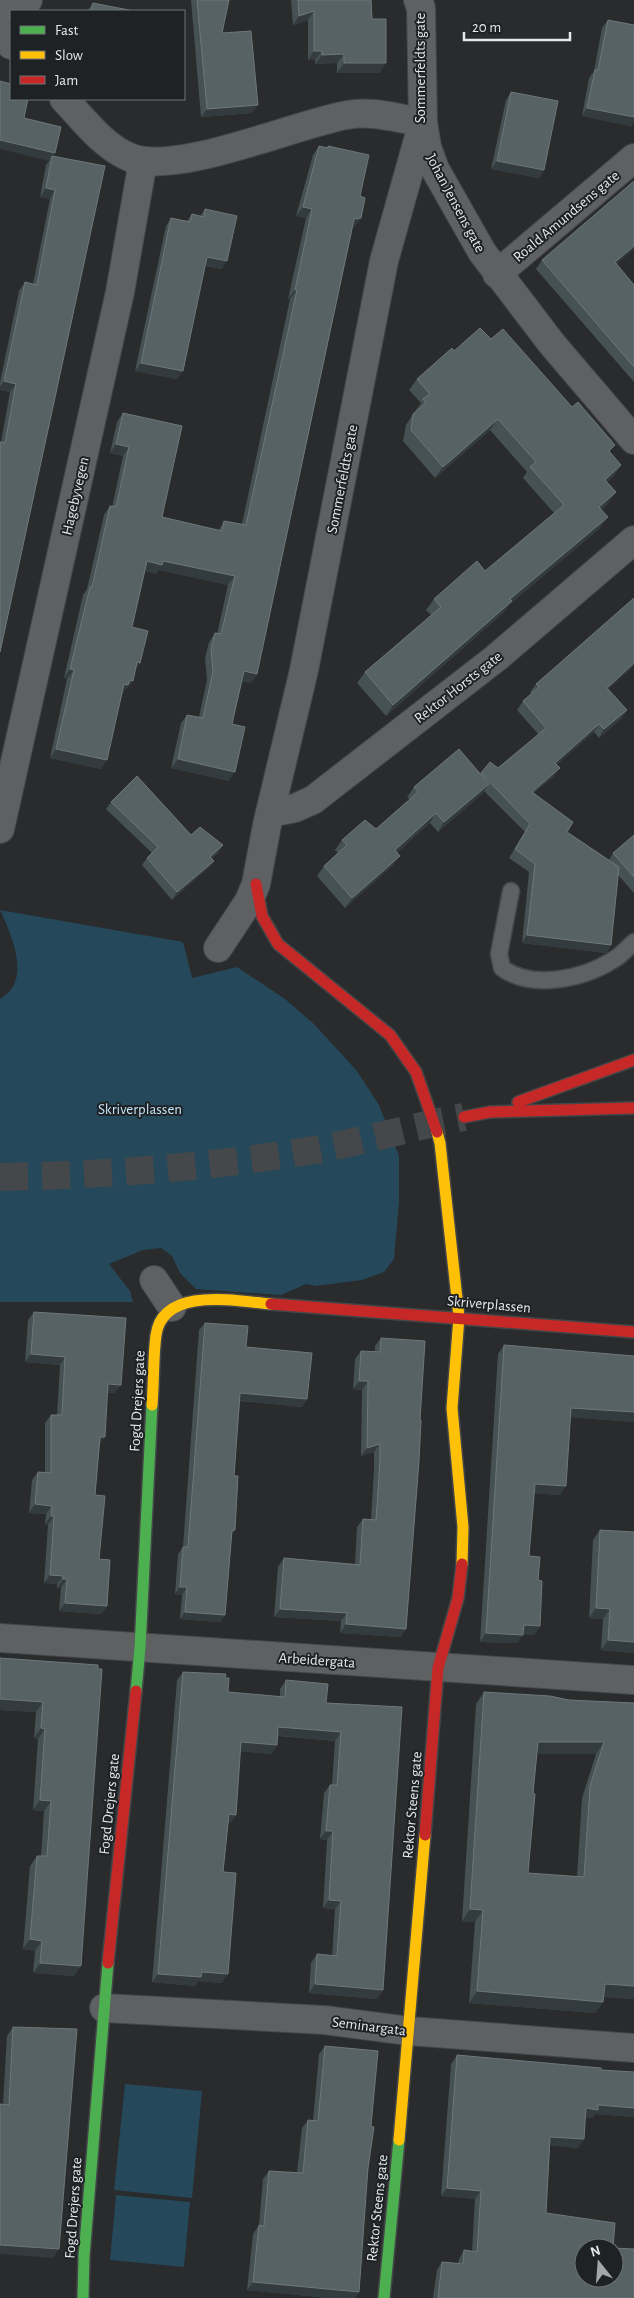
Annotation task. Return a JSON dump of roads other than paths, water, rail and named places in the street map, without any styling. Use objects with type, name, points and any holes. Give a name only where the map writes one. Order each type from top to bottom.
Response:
[{"type":"street","points":[[0,11],[28,0]]},
{"type":"street","name":"Sommerfeldts gate","points":[[218,948],[249,901],[256,884],[270,813],[304,670],[384,262],[423,122],[421,8],[418,0]]},
{"type":"street","points":[[0,34],[10,44]]},
{"type":"street","points":[[65,100],[96,133],[120,152],[143,161],[178,161],[350,114],[381,115],[423,122]]},
{"type":"street","name":"Johan Jensens gate","points":[[423,122],[427,147],[435,169],[482,252],[552,344],[634,440]]},
{"type":"street","name":"Roald Amundsens gate","points":[[497,274],[634,158]]},
{"type":"street","name":"Hagebyvegen","points":[[0,829],[118,302],[143,161]]},
{"type":"street","name":"Rektor Horsts gate","points":[[270,813],[295,808],[312,800],[496,658],[634,540]]},
{"type":"street","name":"Rektor Steens gate","points":[[256,884],[258,905],[265,926],[278,944],[390,1035],[416,1072],[430,1106],[440,1143],[459,1317],[452,1408],[463,1552],[458,1598],[438,1668],[409,2031],[384,2298]]},
{"type":"street","points":[[490,1112],[634,1060]]},
{"type":"street","points":[[464,1116],[490,1112],[634,1108]]},
{"type":"street","points":[[154,1280],[168,1311]]},
{"type":"street","name":"Skriverplassen","points":[[168,1311],[184,1303],[225,1302],[459,1317],[634,1332]]},
{"type":"street","name":"Fogd Drejers gate","points":[[83,2298],[84,2256],[104,2008],[140,1648],[156,1336],[158,1324],[168,1311]]},
{"type":"street","name":"Arbeidergata","points":[[0,1638],[634,1680]]},
{"type":"street","name":"Seminargata","points":[[104,2008],[324,2020],[409,2031],[634,2048]]},
{"type":"lane","points":[[511,891],[499,954],[502,968],[511,975],[550,980],[582,973],[613,960],[634,942]]},
{"type":"tunnel","points":[[0,1177],[120,1172],[240,1161],[320,1149],[464,1117]]}]
